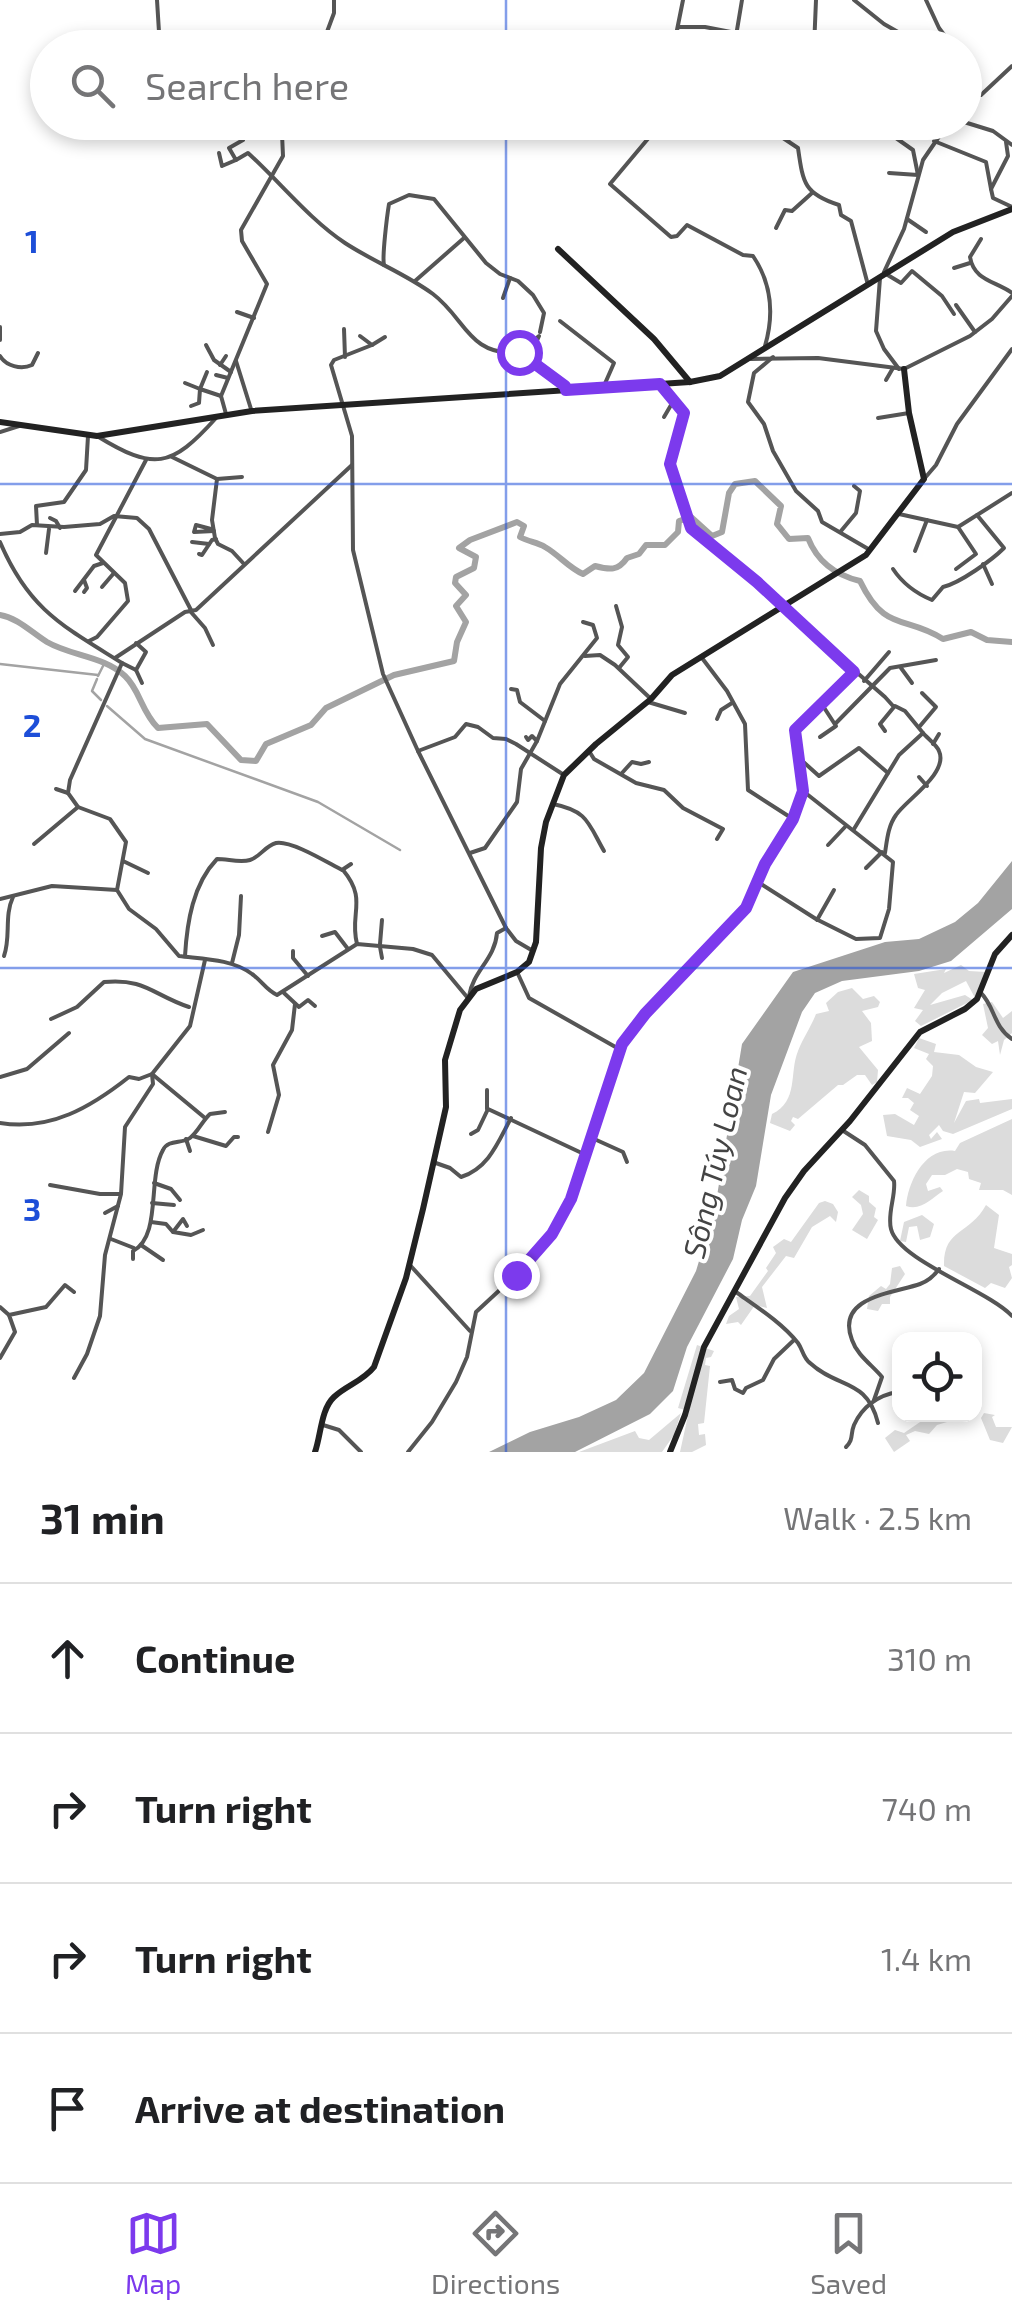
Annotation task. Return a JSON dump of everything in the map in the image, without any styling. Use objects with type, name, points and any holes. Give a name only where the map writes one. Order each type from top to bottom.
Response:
[{"type":"street","points":[[157,0],[159,30]]},
{"type":"street","points":[[328,30],[334,0]]},
{"type":"street","points":[[677,30],[683,0]]},
{"type":"street","points":[[737,30],[742,0]]},
{"type":"street","points":[[815,30],[816,0]]},
{"type":"street","points":[[854,0],[894,30]]},
{"type":"street","points":[[926,0],[940,30]]},
{"type":"street","points":[[678,27],[716,30]]},
{"type":"street","points":[[982,94],[1012,66]]},
{"type":"street","points":[[982,128],[1012,145]]},
{"type":"street","points":[[238,158],[229,148],[243,140]]},
{"type":"street","points":[[238,158],[243,140]]},
{"type":"street","points":[[226,414],[221,396],[267,284],[242,240],[241,230],[283,156],[282,140]]},
{"type":"street","points":[[647,140],[610,184],[671,237],[688,224],[743,255],[753,256],[772,306],[764,351]]},
{"type":"street","points":[[789,140],[798,148],[805,184],[812,194],[840,205],[842,215],[851,222],[868,286]]},
{"type":"street","points":[[899,140],[914,150],[918,175]]},
{"type":"street","points":[[924,479],[899,369],[876,331],[882,276],[907,219],[922,160],[934,141],[986,162],[993,198],[1012,208]]},
{"type":"street","points":[[992,190],[1005,165],[1006,142]]},
{"type":"street","points":[[219,153],[222,166],[248,152],[324,227],[440,300],[482,347],[518,353],[566,390]]},
{"type":"street","points":[[889,173],[918,175]]},
{"type":"street","points":[[776,228],[785,210],[792,211],[812,194]]},
{"type":"street","points":[[384,265],[388,207],[398,198],[420,195],[434,199],[492,269],[527,288],[544,313],[528,361]]},
{"type":"street","points":[[0,422],[97,436],[252,411],[690,382],[720,376],[952,232],[1012,208]]},
{"type":"street","points":[[907,219],[926,232]]},
{"type":"street","points":[[415,281],[464,238]]},
{"type":"street","points":[[886,380],[899,369],[975,332],[1012,294],[981,276],[970,263],[972,251],[981,239]]},
{"type":"street","points":[[558,249],[654,339],[690,382]]},
{"type":"street","points":[[954,268],[970,263]]},
{"type":"street","points":[[981,276],[988,267]]},
{"type":"street","points":[[882,276],[902,283],[912,272],[954,307],[975,332]]},
{"type":"street","points":[[502,298],[510,278]]},
{"type":"street","points":[[237,312],[254,318]]},
{"type":"street","points":[[560,321],[614,363],[603,388]]},
{"type":"street","points":[[0,327],[0,340]]},
{"type":"street","points":[[344,329],[345,356]]},
{"type":"street","points":[[518,353],[538,333]]},
{"type":"street","points":[[360,336],[372,345]]},
{"type":"street","points":[[385,337],[330,366],[352,436],[353,550],[383,674],[506,928],[516,941],[533,951]]},
{"type":"street","points":[[206,344],[214,360],[230,375]]},
{"type":"street","points":[[468,997],[484,984],[516,972],[529,962],[542,848],[564,775],[650,700],[672,675],[870,550],[936,466],[957,424],[1012,348]]},
{"type":"street","points":[[0,356],[5,362],[23,368],[32,365],[38,353]]},
{"type":"street","points":[[220,365],[226,356]]},
{"type":"street","points":[[774,357],[754,373],[748,402],[764,424],[772,451],[796,490],[818,511],[822,522],[870,550]]},
{"type":"street","points":[[751,358],[829,359],[899,369]]},
{"type":"street","points":[[236,361],[252,411]]},
{"type":"street","points":[[191,406],[199,403],[207,372]]},
{"type":"street","points":[[216,375],[230,375]]},
{"type":"street","points":[[184,383],[221,396]]},
{"type":"street","points":[[660,384],[684,413],[670,464],[688,521],[697,536],[746,572],[891,705],[903,709],[941,756],[927,786],[897,814],[883,852],[866,868]]},
{"type":"street","points":[[664,416],[674,400]]},
{"type":"street","points":[[878,418],[909,412]]},
{"type":"street","points":[[97,436],[121,451],[160,461],[172,457],[216,416]]},
{"type":"street","points":[[0,432],[21,426]]},
{"type":"street","points":[[37,525],[36,506],[66,500],[86,470],[88,435]]},
{"type":"street","points":[[172,457],[217,479],[242,476]]},
{"type":"street","points":[[89,641],[128,601],[125,583],[94,556],[146,460]]},
{"type":"street","points":[[115,658],[196,610],[352,466]]},
{"type":"street","points":[[217,479],[213,530],[216,539],[244,564]]},
{"type":"street","points":[[840,532],[856,513],[860,491],[854,486]]},
{"type":"street","points":[[62,492],[66,500]]},
{"type":"street","points":[[899,514],[958,527],[1012,493]]},
{"type":"street","points":[[893,569],[917,594],[934,600],[943,586],[952,585],[1004,548],[977,516]]},
{"type":"street","points":[[0,534],[37,525],[60,528],[117,517],[136,518],[148,526],[191,611],[213,645]]},
{"type":"street","points":[[50,518],[60,528]]},
{"type":"street","points":[[915,550],[927,520]]},
{"type":"street","points":[[956,569],[976,554],[958,527]]},
{"type":"street","points":[[46,554],[49,528]]},
{"type":"street","points":[[198,554],[202,556],[216,539]]},
{"type":"street","points":[[0,542],[12,570],[44,612],[136,670],[142,683]]},
{"type":"street","points":[[192,542],[208,544]]},
{"type":"street","points":[[74,591],[94,566],[103,563]]},
{"type":"street","points":[[983,564],[992,584]]},
{"type":"street","points":[[102,587],[114,573]]},
{"type":"street","points":[[84,580],[84,592]]},
{"type":"street","points":[[113,601],[125,605]]},
{"type":"street","points":[[616,606],[622,627],[618,645],[628,657],[618,668]]},
{"type":"street","points":[[470,853],[487,846],[517,802],[520,775],[560,684],[597,638],[593,626],[584,622]]},
{"type":"street","points":[[136,643],[146,656],[136,670]]},
{"type":"street","points":[[864,681],[890,652]]},
{"type":"street","points":[[585,656],[600,655],[650,700],[684,712]]},
{"type":"street","points":[[700,657],[728,691],[745,728],[748,790],[793,819]]},
{"type":"street","points":[[820,737],[836,728],[836,723],[890,668],[936,660]]},
{"type":"street","points":[[68,793],[70,780],[122,663]]},
{"type":"street","points":[[899,666],[912,683]]},
{"type":"street","points":[[408,1452],[450,1394],[466,1357],[476,1312],[552,1234],[571,1199],[619,1049],[645,1014],[746,908],[793,819],[803,791],[794,733],[813,719],[854,672]]},
{"type":"street","points":[[510,689],[518,690],[520,702],[546,722]]},
{"type":"street","points":[[920,726],[936,707],[922,693]]},
{"type":"street","points":[[718,718],[732,702]]},
{"type":"street","points":[[885,730],[880,724],[893,711],[891,705]]},
{"type":"street","points":[[823,706],[836,723]]},
{"type":"street","points":[[418,751],[454,737],[466,724],[493,738],[506,739],[564,775]]},
{"type":"street","points":[[829,733],[834,740]]},
{"type":"street","points":[[854,829],[899,755],[923,733]]},
{"type":"street","points":[[933,744],[938,734]]},
{"type":"street","points":[[526,737],[537,741]]},
{"type":"street","points":[[799,758],[820,776],[856,748],[888,773]]},
{"type":"street","points":[[589,751],[636,783],[664,790],[683,808],[711,825],[720,826],[723,829],[717,839]]},
{"type":"street","points":[[622,773],[632,762],[649,762]]},
{"type":"street","points":[[919,777],[927,786]]},
{"type":"street","points":[[56,789],[68,793],[78,807],[110,819],[126,842],[117,890],[129,910],[156,929],[180,956],[232,963],[252,974],[270,992],[284,993],[358,944],[389,946],[432,955],[468,997]]},
{"type":"street","points":[[758,882],[858,941],[879,939],[890,909],[893,862],[803,791]]},
{"type":"street","points":[[553,804],[577,811],[587,819],[604,851]]},
{"type":"street","points":[[34,844],[78,807]]},
{"type":"street","points":[[828,845],[846,825]]},
{"type":"street","points":[[185,956],[186,926],[202,877],[218,859],[246,862],[280,842],[326,859],[343,870],[359,901],[354,935],[358,944]]},
{"type":"street","points":[[122,861],[148,874]]},
{"type":"street","points":[[343,870],[351,864]]},
{"type":"street","points":[[0,899],[56,886],[117,890]]},
{"type":"street","points":[[817,920],[834,890]]},
{"type":"street","points":[[232,963],[239,935],[241,896]]},
{"type":"street","points":[[4,956],[13,897]]},
{"type":"street","points":[[382,920],[382,958]]},
{"type":"street","points":[[316,1452],[332,1399],[365,1378],[374,1367],[409,1264],[446,1107],[445,1060],[451,1036],[480,966],[496,948],[498,934],[506,928]]},
{"type":"street","points":[[322,936],[336,932],[348,949]]},
{"type":"street","points":[[670,1452],[704,1348],[786,1198],[920,1032],[971,1006],[981,993],[995,954],[1012,935]]},
{"type":"street","points":[[293,950],[293,958],[308,976]]},
{"type":"street","points":[[0,1123],[26,1126],[56,1121],[103,1098],[129,1077],[139,1079],[152,1074],[187,1030],[205,960]]},
{"type":"street","points":[[516,972],[528,998],[619,1049]]},
{"type":"street","points":[[51,1020],[77,1008],[99,984],[115,981],[135,982],[165,999],[192,1007]]},
{"type":"street","points":[[284,993],[301,1008],[307,1004],[315,1006]]},
{"type":"street","points":[[981,993],[996,1026],[1012,1038]]},
{"type":"street","points":[[268,1132],[279,1095],[273,1065],[292,1030],[294,1004]]},
{"type":"street","points":[[182,1013],[192,1007]]},
{"type":"street","points":[[0,1076],[26,1069],[69,1033]]},
{"type":"street","points":[[152,1074],[205,1118]]},
{"type":"street","points":[[74,1378],[100,1316],[105,1255],[121,1194],[125,1127],[153,1084],[152,1074]]},
{"type":"street","points":[[470,1134],[478,1130],[487,1108],[487,1090]]},
{"type":"street","points":[[487,1108],[586,1155]]},
{"type":"street","points":[[190,1151],[190,1138],[205,1118],[225,1112]]},
{"type":"street","points":[[433,1162],[463,1177],[477,1170],[493,1152],[511,1118]]},
{"type":"street","points":[[842,1130],[865,1144],[894,1181],[890,1226],[897,1242],[960,1285],[1000,1304],[1012,1316]]},
{"type":"street","points":[[133,1258],[132,1252],[140,1247],[151,1222],[162,1150],[172,1142],[190,1138],[226,1146],[234,1137],[238,1138]]},
{"type":"street","points":[[592,1138],[623,1152],[627,1162]]},
{"type":"street","points":[[154,1183],[172,1188],[180,1200]]},
{"type":"street","points":[[50,1184],[121,1194]]},
{"type":"street","points":[[152,1203],[174,1204]]},
{"type":"street","points":[[105,1213],[118,1206]]},
{"type":"street","points":[[173,1232],[183,1219],[187,1226]]},
{"type":"street","points":[[151,1222],[191,1235],[202,1230]]},
{"type":"street","points":[[110,1239],[140,1247],[163,1260]]},
{"type":"street","points":[[409,1264],[470,1331]]},
{"type":"street","points":[[846,1447],[853,1440],[854,1426],[872,1401],[882,1377],[852,1342],[850,1321],[854,1311],[866,1298],[921,1284],[939,1269]]},
{"type":"street","points":[[9,1315],[46,1306],[66,1285],[74,1292]]},
{"type":"street","points":[[736,1292],[794,1340],[806,1361],[857,1387],[872,1401],[878,1423]]},
{"type":"street","points":[[0,1307],[9,1315],[14,1336],[0,1358]]},
{"type":"street","points":[[720,1382],[732,1380],[743,1393],[763,1380],[774,1360],[794,1340]]},
{"type":"street","points":[[872,1401],[892,1394]]},
{"type":"street","points":[[323,1425],[340,1430],[362,1452]]},
{"type":"shaded area","points":[[1012,861],[1012,909],[951,961],[919,971],[842,981],[815,993],[802,1012],[771,1095],[756,1186],[742,1220],[733,1259],[687,1347],[673,1391],[650,1414],[575,1452],[489,1452],[616,1400],[644,1373],[696,1271],[715,1208],[742,1044],[793,972],[885,942],[919,939],[955,922],[978,903]]},
{"type":"shaded area","points":[[961,965],[969,971],[986,972],[975,998],[966,981],[942,993],[930,1005],[965,995],[973,1000],[921,1026],[915,1021],[923,1010],[914,1008],[925,990],[918,988],[914,974],[946,969],[944,973]]},
{"type":"shaded area","points":[[852,988],[863,999],[874,996],[880,1002],[878,1007],[862,1011],[871,1023],[872,1041],[859,1047],[878,1070],[877,1082],[872,1085],[865,1075],[857,1075],[838,1085],[798,1119],[793,1117],[795,1125],[790,1131],[770,1123],[772,1114],[790,1094],[795,1059],[816,1014],[829,1011],[826,1003],[838,992]]},
{"type":"shaded area","points":[[992,1002],[1003,1018],[1012,1011],[1012,1033],[1004,1040],[1000,1055],[998,1041],[992,1044],[982,1035],[988,1028],[983,1004]]},
{"type":"shaded area","points":[[919,1038],[936,1044],[934,1052],[959,1055],[976,1067],[993,1072],[975,1093],[964,1092],[954,1123],[966,1101],[1012,1099],[1012,1109],[953,1134],[939,1125],[929,1135],[931,1139],[937,1132],[942,1139],[920,1147],[911,1140],[887,1136],[883,1115],[895,1114],[914,1125],[919,1116],[910,1110],[914,1103],[902,1098],[907,1088],[920,1094],[932,1076],[933,1066],[926,1059],[929,1054],[914,1048]]},
{"type":"shaded area","points":[[1012,1119],[1012,1195],[1003,1190],[979,1190],[981,1183],[957,1169],[945,1175],[932,1175],[926,1184],[928,1191],[940,1187],[943,1191],[930,1201],[921,1206],[906,1206],[914,1177],[927,1160],[944,1151],[955,1151],[960,1143]]},
{"type":"shaded area","points":[[859,1190],[869,1196],[878,1220],[867,1239],[852,1230],[863,1214],[861,1205],[852,1197]]},
{"type":"shaded area","points":[[825,1201],[838,1212],[836,1222],[830,1216],[812,1227],[794,1258],[786,1256],[762,1287],[767,1308],[755,1305],[741,1325],[726,1324],[739,1309],[736,1297],[750,1296],[768,1271],[766,1268],[776,1253],[773,1247],[784,1239],[791,1242],[819,1203]]},
{"type":"shaded area","points":[[986,1205],[999,1215],[994,1248],[1012,1254],[1012,1278],[1005,1288],[991,1283],[985,1288],[944,1266],[948,1245]]},
{"type":"shaded area","points":[[922,1215],[934,1224],[930,1237],[920,1240],[917,1226],[909,1227],[906,1242],[900,1241],[904,1222]]},
{"type":"shaded area","points":[[900,1266],[905,1274],[890,1297],[890,1304],[882,1304],[878,1311],[867,1309],[869,1296],[881,1286],[886,1289],[892,1268]]},
{"type":"shaded area","points":[[697,1345],[714,1351],[706,1358],[705,1365],[710,1366],[704,1423],[698,1424],[706,1445],[692,1452],[680,1452],[689,1411],[678,1408]]},
{"type":"shaded area","points":[[681,1413],[674,1435],[662,1452],[579,1452],[635,1431],[639,1438],[649,1440]]},
{"type":"shaded area","points":[[984,1413],[995,1415],[992,1417],[996,1427],[1012,1427],[1003,1443],[990,1440]]},
{"type":"shaded area","points":[[920,1422],[947,1422],[937,1425],[929,1434],[915,1431],[906,1435],[910,1441],[894,1452],[885,1438],[895,1430],[904,1433]]},
{"type":"waterway","points":[[0,615],[19,622],[56,647],[117,669],[130,682],[158,728],[207,724],[241,760],[256,761],[266,744],[311,725],[326,708],[394,675],[454,661],[466,622],[456,606],[466,595],[455,583],[456,577],[474,568],[476,557],[459,548],[470,540],[517,522],[524,526],[520,537],[545,547],[583,574],[595,566],[613,568],[639,554],[646,545],[665,545],[678,532],[679,521],[691,517],[712,536],[722,532],[729,493],[735,484],[755,481],[781,506],[777,524],[789,539],[808,538],[822,560],[835,571],[860,581],[887,616],[943,639],[971,632],[987,640],[1012,642]]},
{"type":"waterway","points":[[0,664],[98,675]]},
{"type":"waterway","points":[[98,676],[104,664]]},
{"type":"waterway","points":[[97,679],[92,691],[101,700]]},
{"type":"waterway","points":[[107,706],[145,739],[318,802],[400,850]]},
{"type":"route","points":[[516,1275],[552,1234],[571,1199],[618,1050],[645,1014],[746,908],[765,864],[793,819],[803,791],[795,730],[854,672],[757,582],[691,528],[670,464],[684,413],[660,384],[566,390],[519,352]]},
{"type":"water label","name":"Sông Túy Loan","points":[[714,1162]]}]
